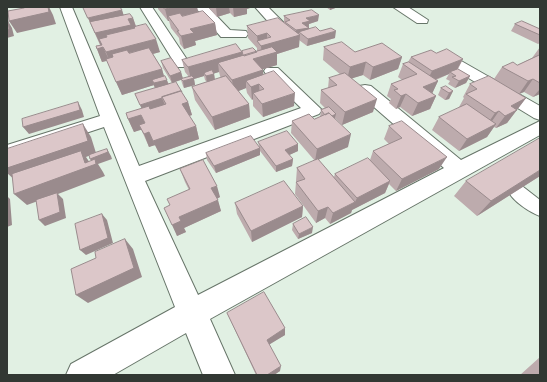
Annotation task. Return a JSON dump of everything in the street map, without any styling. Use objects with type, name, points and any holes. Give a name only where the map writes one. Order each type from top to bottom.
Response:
[{"type":"street","points":[[146,7],[182,64]]},
{"type":"street","points":[[201,7],[226,34],[241,34]]},
{"type":"street","points":[[261,7],[277,23]]},
{"type":"street","points":[[399,7],[422,20]]},
{"type":"street","points":[[73,12],[110,119],[133,177],[219,375]]},
{"type":"street","points":[[444,57],[540,114]]},
{"type":"street","points":[[133,177],[313,110],[272,71]]},
{"type":"street","points":[[365,90],[475,167]]},
{"type":"street","points":[[7,152],[110,119]]},
{"type":"street","points":[[82,375],[193,313],[475,167],[540,127]]},
{"type":"lane","points":[[516,191],[540,210]]},
{"type":"building","points":[[24,7],[48,7],[49,12],[9,21],[8,11]]},
{"type":"building","points":[[83,7],[120,7],[122,10],[88,18]]},
{"type":"building","points":[[163,7],[174,7],[165,9]]},
{"type":"building","points":[[312,10],[319,15],[306,18],[310,21],[302,23],[309,28],[296,30],[285,22],[290,20],[284,16]]},
{"type":"building","points":[[203,11],[215,23],[190,29],[194,33],[181,36],[168,16],[180,13],[182,16]]},
{"type":"building","points":[[130,14],[133,18],[128,19],[131,25],[95,33],[90,22]]},
{"type":"building","points":[[278,18],[300,35],[261,46],[257,41],[271,37],[267,33],[257,36],[247,26]]},
{"type":"building","points":[[7,21],[9,29],[7,30]]},
{"type":"building","points":[[522,21],[540,29],[540,35],[515,24]]},
{"type":"building","points":[[146,24],[156,39],[106,52],[103,47],[97,49],[96,46],[102,45],[99,39],[107,37],[106,35]]},
{"type":"building","points":[[316,27],[320,31],[331,28],[336,31],[308,39],[299,32]]},
{"type":"building","points":[[342,42],[355,52],[382,43],[402,57],[373,67],[366,62],[350,67],[324,47]]},
{"type":"building","points":[[236,44],[242,52],[188,67],[182,60]]},
{"type":"building","points":[[272,47],[277,52],[253,59],[263,70],[232,80],[218,63]]},
{"type":"building","points":[[149,48],[162,69],[116,82],[106,59],[113,57],[112,54],[127,50],[129,53]]},
{"type":"building","points":[[253,48],[257,52],[243,55],[242,51]]},
{"type":"building","points":[[447,49],[463,59],[432,71],[411,57],[431,50],[436,53]]},
{"type":"building","points":[[540,55],[540,83],[533,79],[528,81],[502,67],[513,62],[517,65]]},
{"type":"building","points":[[171,58],[181,72],[170,76],[161,61]]},
{"type":"building","points":[[409,62],[438,81],[423,87],[436,96],[418,103],[406,94],[401,96],[394,90],[398,89],[391,84],[417,74],[403,64]]},
{"type":"building","points":[[458,69],[470,76],[459,81],[452,77],[456,76],[450,72]]},
{"type":"building","points":[[212,70],[214,74],[206,76],[204,73]]},
{"type":"building","points":[[274,71],[295,93],[262,104],[253,93],[264,89],[259,84],[251,87],[246,81]]},
{"type":"building","points":[[345,73],[377,99],[345,112],[321,90],[337,85],[329,78]]},
{"type":"building","points":[[165,76],[167,80],[154,83],[152,80]]},
{"type":"building","points":[[192,76],[194,78],[183,81],[181,79]]},
{"type":"building","points":[[226,76],[249,104],[212,117],[192,87]]},
{"type":"building","points":[[489,76],[526,98],[511,106],[517,110],[505,116],[499,111],[495,113],[466,94],[477,89],[470,84]]},
{"type":"building","points":[[176,82],[182,92],[181,91],[140,105],[135,94]]},
{"type":"building","points":[[446,86],[453,91],[449,93],[441,88]]},
{"type":"building","points":[[181,91],[188,102],[182,104],[196,126],[153,141],[149,132],[144,134],[139,125],[145,123],[141,115],[128,119],[126,113],[149,106],[150,109],[166,104],[162,97]]},
{"type":"building","points":[[78,102],[80,110],[23,127],[22,119]]},
{"type":"building","points":[[467,104],[496,124],[467,139],[439,117]]},
{"type":"building","points":[[329,107],[336,114],[332,116],[329,113],[325,115],[321,110]]},
{"type":"building","points":[[329,113],[351,134],[317,149],[292,121],[309,114],[314,119]]},
{"type":"building","points":[[402,121],[447,157],[402,179],[373,151],[402,138],[389,126]]},
{"type":"building","points":[[83,124],[88,141],[7,168],[7,149]]},
{"type":"building","points":[[287,131],[298,144],[285,150],[293,159],[276,166],[258,142]]},
{"type":"building","points":[[251,136],[260,148],[214,166],[206,153]]},
{"type":"building","points":[[540,138],[540,170],[491,201],[466,181]]},
{"type":"building","points":[[107,149],[108,152],[90,159],[89,155]]},
{"type":"building","points":[[81,151],[85,163],[95,159],[96,164],[14,194],[12,174]]},
{"type":"building","points":[[368,158],[390,181],[357,198],[335,174]]},
{"type":"building","points":[[318,159],[355,202],[333,213],[328,207],[318,211],[296,182],[305,179],[297,168]]},
{"type":"building","points":[[203,160],[217,186],[211,188],[218,200],[179,217],[181,221],[172,225],[164,208],[170,205],[167,199],[190,189],[180,169]]},
{"type":"building","points":[[284,181],[303,206],[251,231],[235,203]]},
{"type":"building","points":[[57,193],[60,212],[39,220],[36,200]]},
{"type":"building","points":[[102,214],[108,238],[80,250],[75,224]]},
{"type":"building","points":[[306,217],[313,227],[299,234],[293,224]]},
{"type":"building","points":[[125,239],[134,268],[76,295],[71,269],[96,258],[95,252]]},
{"type":"building","points":[[264,292],[285,328],[267,340],[281,366],[267,375],[257,375],[227,313]]}]
